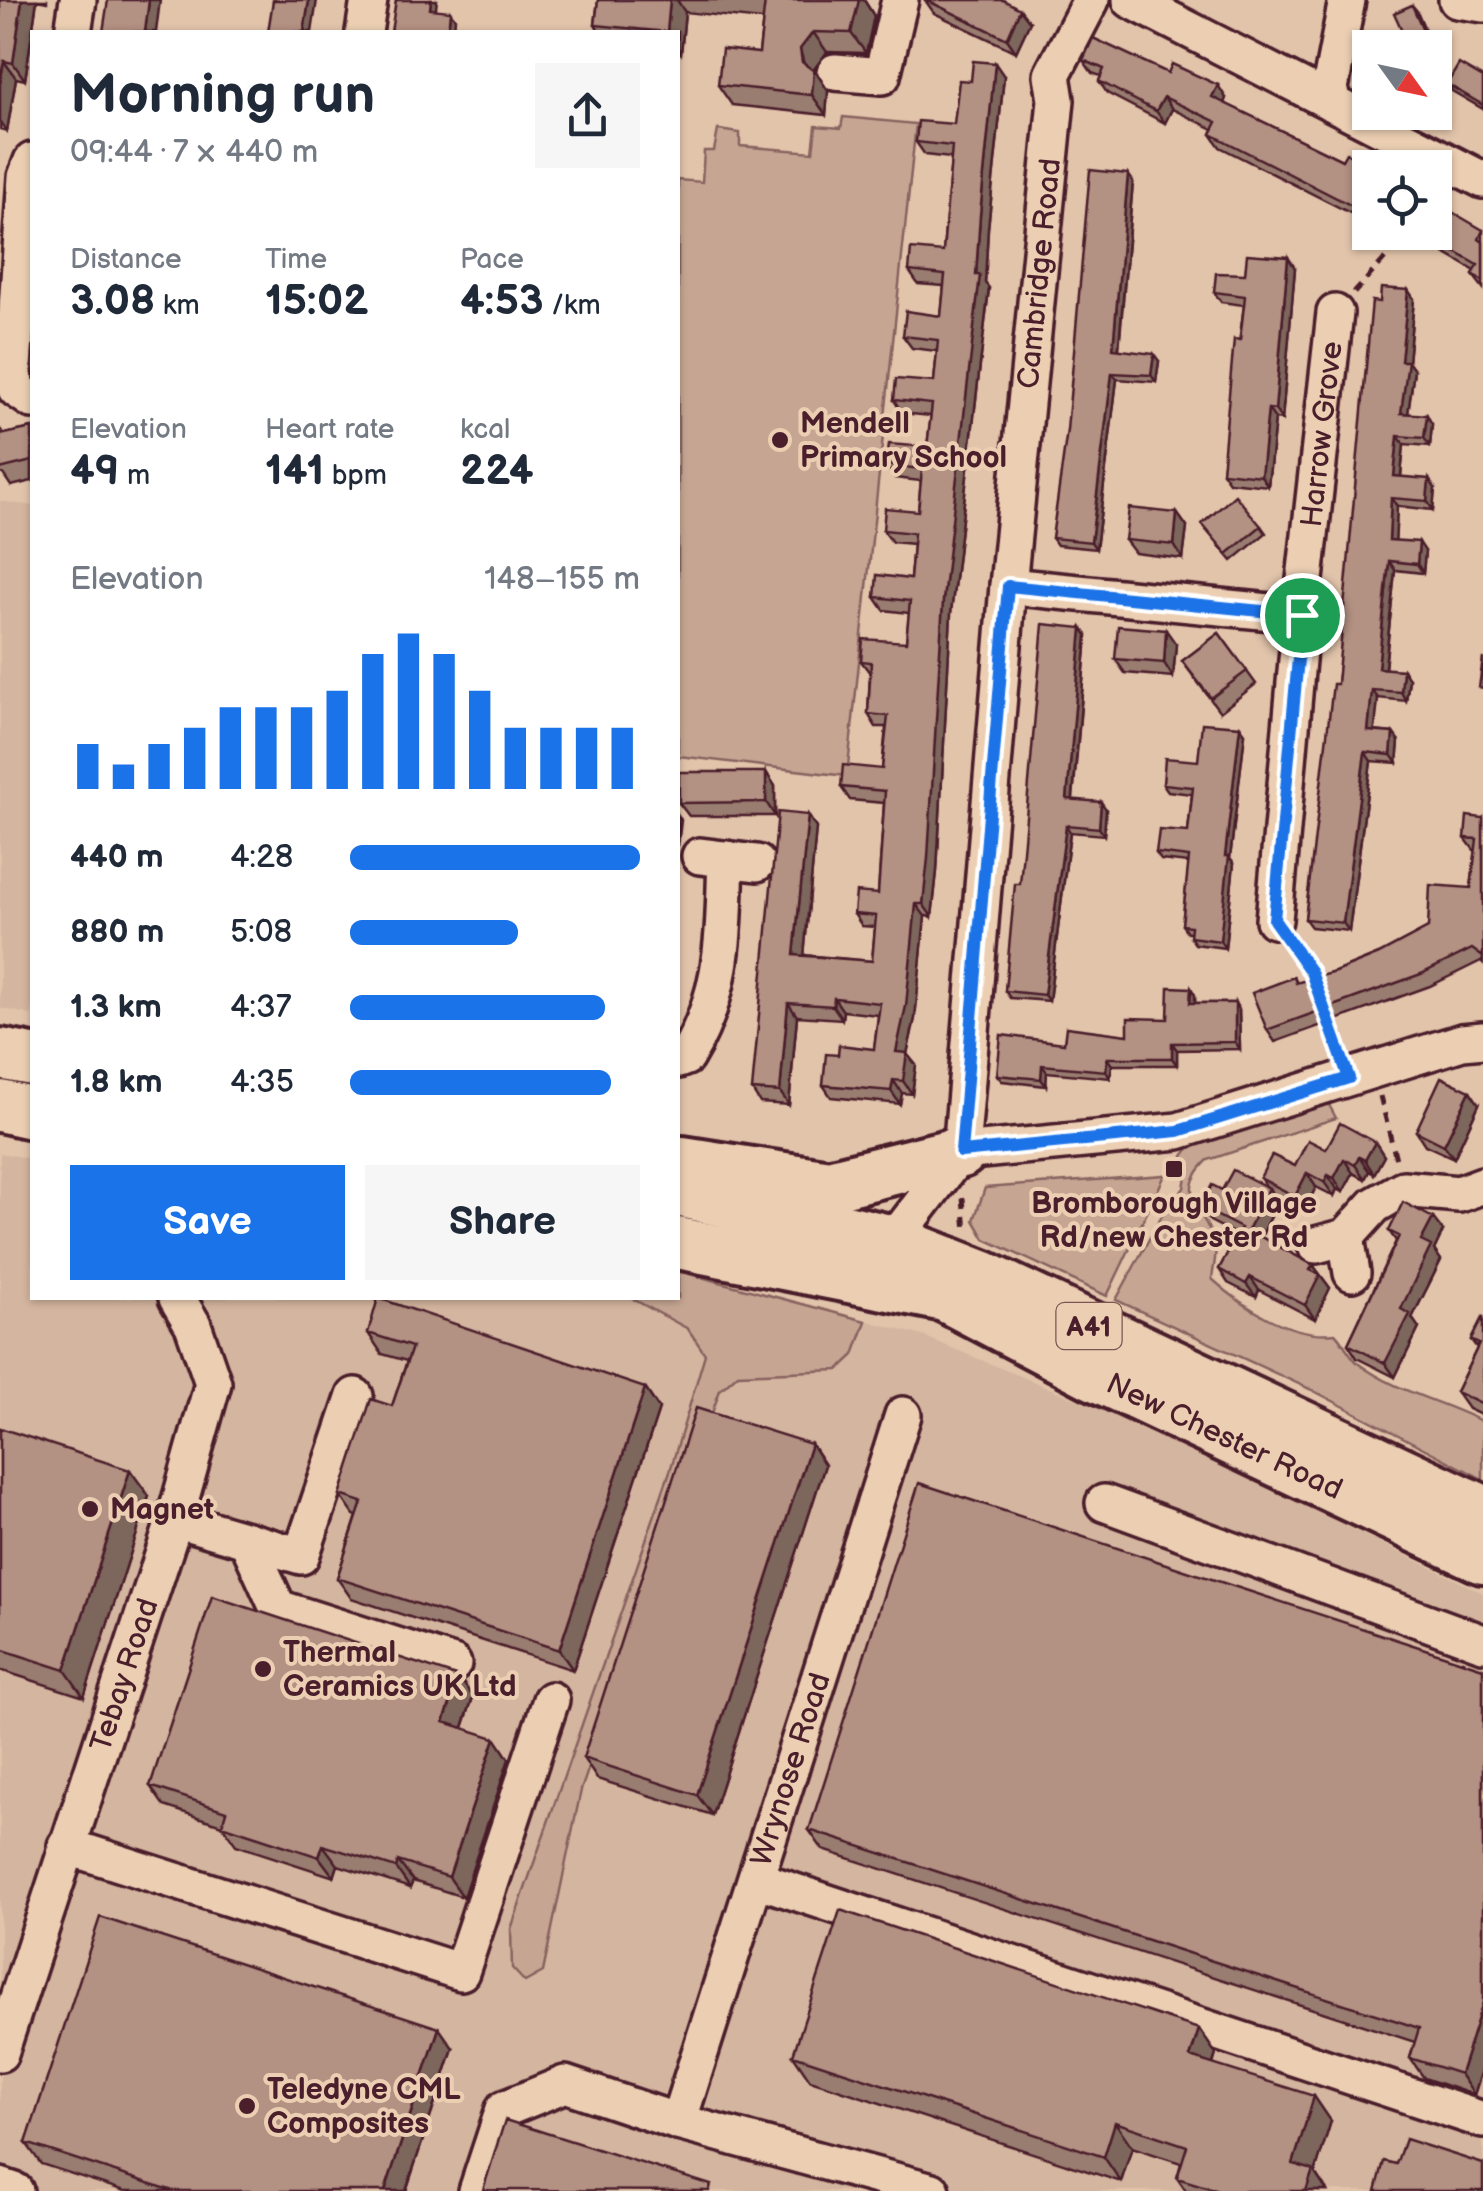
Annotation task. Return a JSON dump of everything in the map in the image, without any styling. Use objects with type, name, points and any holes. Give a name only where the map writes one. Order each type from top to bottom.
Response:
[{"type":"highway","points":[[0,1106],[30,1113]]},
{"type":"highway","points":[[680,1163],[830,1185],[961,1152]]},
{"type":"highway","points":[[865,1175],[893,1241],[945,1296]]},
{"type":"highway","name":"New Chester Road","points":[[680,1191],[893,1241],[982,1276],[1483,1511]]},
{"type":"highway","name":"New Chester Road","points":[[680,1242],[945,1296],[1093,1374],[1483,1558]]},
{"type":"street","points":[[72,30],[78,0]]},
{"type":"street","points":[[364,30],[369,0]]},
{"type":"street","points":[[835,72],[882,76],[900,0]]},
{"type":"street","name":"Cambridge Road","points":[[961,1152],[1008,586],[1056,100],[1052,74],[1091,0]]},
{"type":"street","points":[[1131,0],[1483,180]]},
{"type":"street","points":[[1328,99],[1348,0]]},
{"type":"street","points":[[1457,0],[1483,4]]},
{"type":"street","points":[[16,394],[26,177],[30,166]]},
{"type":"street","name":"Harrow Grove","points":[[1274,920],[1302,615],[1336,313]]},
{"type":"street","points":[[1008,586],[1302,615]]},
{"type":"street","points":[[680,1059],[686,1057],[704,1028],[722,970],[727,860]]},
{"type":"street","points":[[831,1273],[893,1241],[961,1152],[1178,1131],[1361,1073],[1483,1040]]},
{"type":"street","points":[[1352,1273],[1331,1241],[1375,1205],[1403,1189],[1458,1194],[1483,1186]]},
{"type":"street","name":"Tebay Road","points":[[0,2052],[176,1519],[213,1384],[193,1325],[177,1300]]},
{"type":"street","points":[[176,1519],[301,1556],[355,1396]]},
{"type":"street","name":"Wrynose Road","points":[[678,2122],[903,1415]]},
{"type":"street","points":[[1289,1420],[1483,1524]]},
{"type":"street","points":[[1104,1503],[1483,1643]]},
{"type":"street","points":[[247,1540],[278,1608],[453,1664]]},
{"type":"street","points":[[66,1846],[461,1972],[550,1700]]},
{"type":"street","points":[[756,1879],[1483,2120]]},
{"type":"street","points":[[476,2191],[504,2109],[566,2084],[678,2122],[928,2190]]},
{"type":"street","points":[[0,2186],[16,2191]]},
{"type":"path","points":[[1336,313],[1394,250]]},
{"type":"path","points":[[1274,920],[1320,991]]},
{"type":"path","points":[[1325,1008],[1361,1073],[1403,1189]]},
{"type":"shaded area","name":"Mendell Primary School","points":[[843,117],[916,124],[847,776],[680,756],[680,180],[702,182],[704,151],[714,151],[718,130],[740,133],[740,146],[813,152],[816,126],[841,128]]},
{"type":"shaded area","points":[[0,501],[30,506],[30,1015],[0,1008]]},
{"type":"shaded area","points":[[1328,1103],[1336,1118],[1208,1160],[1197,1173],[1192,1194],[1215,1246],[1212,1279],[1269,1319],[1302,1331],[1335,1333],[1356,1361],[1373,1374],[1483,1422],[1483,1479],[1312,1390],[1116,1300],[1161,1217],[1184,1188],[1187,1170],[1183,1156],[1193,1143]]},
{"type":"shaded area","points":[[0,1153],[30,1159],[30,1300],[680,1300],[680,1271],[690,1272],[923,1336],[1139,1425],[1483,1593],[1483,2191],[0,2191]]},
{"type":"shaded area","points":[[1165,1175],[1107,1296],[985,1239],[974,1220],[985,1188]]},
{"type":"shaded area","points":[[680,1272],[866,1321],[854,1355],[838,1370],[738,1374],[720,1390],[581,1790],[543,1972],[525,1982],[512,1968],[511,1929],[670,1471],[705,1354],[688,1329],[635,1300],[680,1300]]},
{"type":"building","points":[[0,0],[22,0],[13,63],[4,61],[0,83]]},
{"type":"building","points":[[108,0],[149,0],[145,30],[103,30]]},
{"type":"building","points":[[273,0],[309,0],[304,30],[268,30]]},
{"type":"building","points":[[396,0],[431,0],[430,9],[450,11],[448,30],[391,30]]},
{"type":"building","points":[[598,0],[670,0],[667,30],[595,25]]},
{"type":"building","points":[[756,0],[859,0],[851,33],[813,32],[800,49],[802,62],[814,71],[812,95],[718,85],[722,49],[759,53],[765,1]]},
{"type":"building","points":[[926,0],[1003,0],[1020,9],[1007,39]]},
{"type":"building","points":[[1412,5],[1423,30],[1402,30],[1394,13]]},
{"type":"building","points":[[1093,38],[1168,73],[1172,64],[1218,85],[1212,97],[1342,160],[1346,153],[1352,156],[1352,206],[1211,134],[1217,122],[1164,97],[1156,111],[1099,81],[1104,69],[1083,60]]},
{"type":"building","points":[[973,61],[995,63],[980,215],[976,275],[980,275],[943,600],[928,858],[923,904],[916,904],[906,1006],[896,1052],[907,1053],[903,1081],[893,1080],[891,1091],[823,1085],[826,1054],[838,1055],[839,1045],[874,1049],[880,1003],[834,998],[833,1006],[788,1003],[780,1092],[752,1090],[778,812],[808,815],[794,955],[872,961],[876,916],[854,914],[856,892],[878,894],[885,791],[841,787],[843,765],[882,769],[888,716],[868,714],[871,662],[861,661],[863,639],[906,642],[910,601],[875,597],[877,575],[910,579],[914,533],[883,530],[885,508],[918,511],[922,469],[886,465],[889,444],[927,447],[932,404],[894,400],[896,379],[934,382],[938,340],[903,336],[906,311],[941,316],[945,275],[909,271],[911,249],[943,252],[952,146],[916,142],[918,121],[954,124],[959,80],[971,81]]},
{"type":"building","points":[[1459,64],[1483,78],[1483,105],[1452,87],[1452,76]]},
{"type":"building","points":[[1090,170],[1128,174],[1113,349],[1154,354],[1151,375],[1112,373],[1091,542],[1052,538],[1067,430]]},
{"type":"building","points":[[1452,212],[1483,230],[1479,239],[1483,242],[1483,281],[1473,275],[1478,265],[1452,250]]},
{"type":"building","points":[[1247,254],[1288,257],[1275,410],[1268,409],[1261,476],[1222,472],[1234,339],[1240,340],[1245,296],[1214,292],[1216,273],[1245,274]]},
{"type":"building","points":[[1381,288],[1408,290],[1401,361],[1408,361],[1401,413],[1427,415],[1424,438],[1398,436],[1394,476],[1429,479],[1427,501],[1391,498],[1389,540],[1419,542],[1417,564],[1389,561],[1378,668],[1403,670],[1401,692],[1372,690],[1368,731],[1393,733],[1391,755],[1365,752],[1343,923],[1305,919],[1333,684],[1337,684],[1372,301],[1380,302]]},
{"type":"building","points":[[30,428],[30,462],[0,469],[0,435]]},
{"type":"building","points":[[1235,495],[1261,526],[1227,554],[1202,524]]},
{"type":"building","points":[[1129,508],[1177,513],[1174,545],[1125,540]]},
{"type":"building","points":[[1043,624],[1082,628],[1067,799],[1101,802],[1099,828],[1066,825],[1044,995],[1005,991],[1015,884],[1020,884]]},
{"type":"building","points":[[1118,626],[1166,630],[1164,663],[1115,659]]},
{"type":"building","points":[[1219,633],[1247,671],[1211,698],[1182,661]]},
{"type":"building","points":[[1202,723],[1240,726],[1220,941],[1190,937],[1191,926],[1182,925],[1189,857],[1156,853],[1159,830],[1188,832],[1193,787],[1163,784],[1165,758],[1198,761]]},
{"type":"building","points":[[680,772],[766,772],[766,802],[680,803]]},
{"type":"building","points":[[1467,816],[1483,818],[1483,957],[1472,949],[1421,974],[1267,1030],[1252,993],[1294,977],[1296,983],[1335,972],[1428,928],[1430,885],[1471,888],[1477,839],[1465,838]]},
{"type":"building","points":[[1169,987],[1191,988],[1190,1003],[1235,1003],[1235,1042],[1172,1043],[1172,1058],[1107,1058],[1106,1071],[1042,1065],[1041,1079],[997,1075],[1001,1035],[1064,1043],[1066,1027],[1128,1035],[1128,1018],[1168,1019]]},
{"type":"building","points":[[1441,1077],[1470,1091],[1444,1145],[1416,1131]]},
{"type":"building","points":[[1340,1123],[1375,1142],[1365,1160],[1359,1157],[1355,1165],[1344,1159],[1334,1178],[1328,1175],[1324,1182],[1307,1173],[1295,1196],[1260,1178],[1272,1155],[1295,1166],[1308,1140],[1326,1149]]},
{"type":"building","points":[[1233,1170],[1269,1188],[1248,1230],[1313,1265],[1310,1270],[1320,1275],[1305,1305],[1250,1277],[1246,1284],[1219,1269],[1241,1228],[1200,1207],[1212,1185],[1222,1190]]},
{"type":"building","points":[[1403,1202],[1433,1218],[1421,1241],[1431,1246],[1401,1309],[1410,1314],[1385,1363],[1348,1344],[1399,1236],[1389,1231]]},
{"type":"building","points":[[377,1300],[384,1300],[645,1388],[559,1650],[337,1578],[362,1502],[340,1495],[371,1399],[392,1406],[412,1347],[368,1333]]},
{"type":"building","points":[[1483,1316],[1483,1405],[1456,1392],[1479,1344],[1471,1340]]},
{"type":"building","points":[[696,1408],[811,1444],[697,1795],[583,1758]]},
{"type":"building","points":[[0,1428],[130,1470],[65,1670],[0,1649]]},
{"type":"building","points":[[919,1483],[1483,1668],[1483,2002],[1460,2074],[1410,2058],[1419,2028],[809,1830]]},
{"type":"building","points":[[212,1596],[459,1677],[444,1722],[495,1738],[449,1877],[398,1861],[396,1868],[323,1845],[319,1857],[222,1825],[226,1811],[150,1786]]},
{"type":"building","points":[[840,1910],[1199,2029],[1190,2057],[1314,2096],[1293,2164],[1313,2170],[1306,2191],[1219,2191],[1177,2178],[1187,2146],[1115,2122],[1104,2157],[793,2055]]},
{"type":"building","name":"Teledyne CML Composites","points":[[100,1917],[439,2028],[385,2191],[173,2191],[26,2143]]},
{"type":"building","points":[[505,2120],[711,2185],[709,2191],[483,2190]]},
{"type":"building","points":[[1405,2139],[1483,2164],[1483,2191],[1376,2191],[1384,2161],[1396,2164]]},
{"type":"place","name":"Mendell Primary School","points":[[780,440]]},
{"type":"place","name":"Bromborough Village Rd/new Chester Rd","points":[[1174,1169]]},
{"type":"place","name":"Magnet","points":[[90,1509]]},
{"type":"place","name":"Thermal Ceramics UK Ltd","points":[[263,1669]]},
{"type":"place","name":"Teledyne CML Composites","points":[[247,2106]]},
{"type":"route","points":[[1008,586],[1302,615],[1274,920],[1311,972],[1349,1078],[1178,1131],[961,1152],[1008,586]]}]
